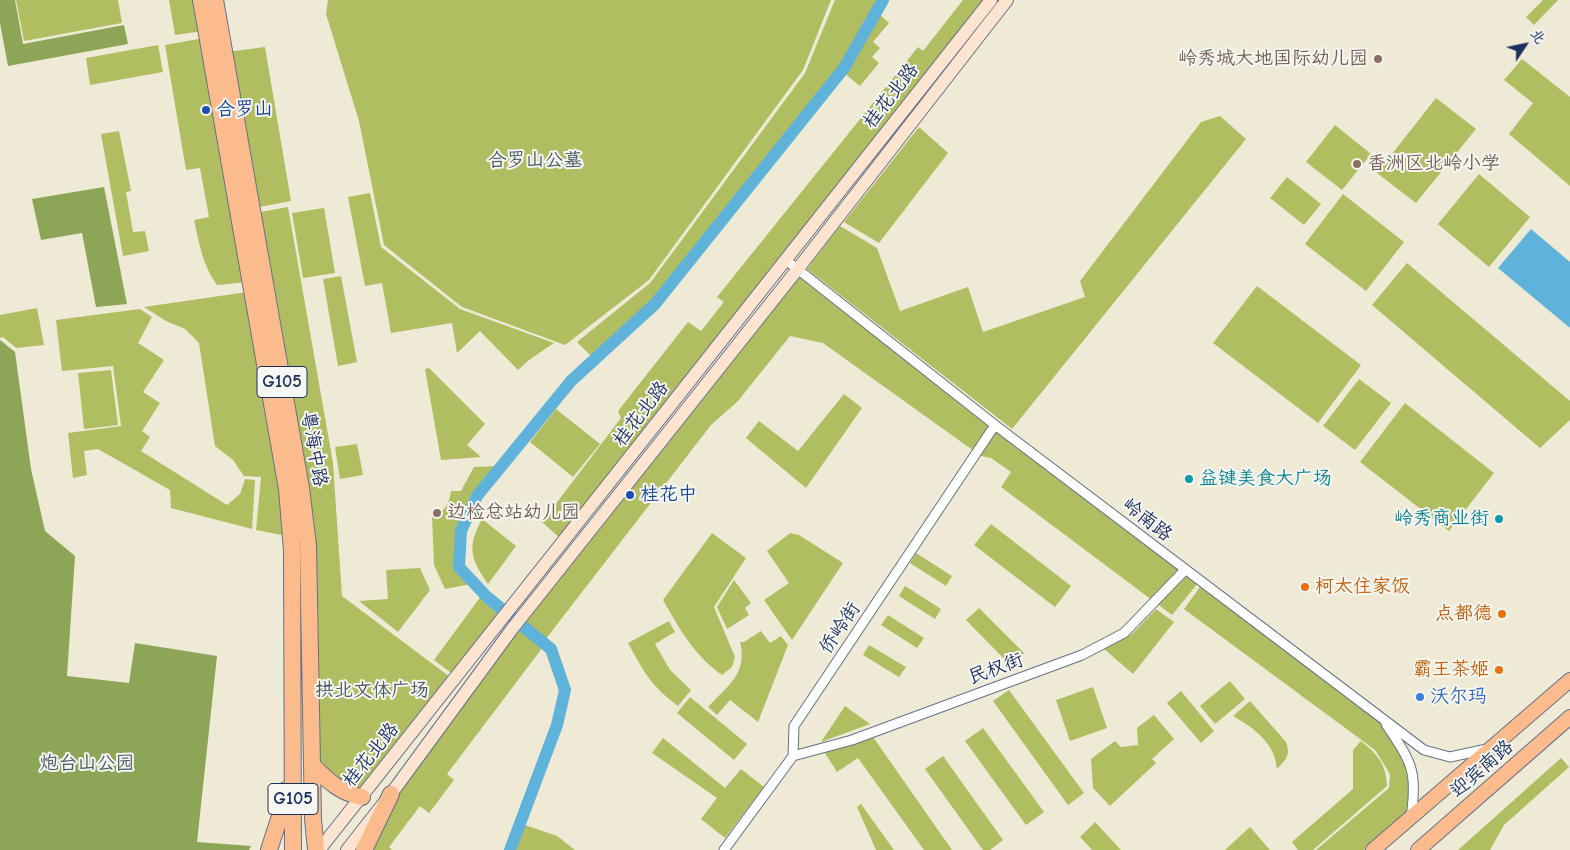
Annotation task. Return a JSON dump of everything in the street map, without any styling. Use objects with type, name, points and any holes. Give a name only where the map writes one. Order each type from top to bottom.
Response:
[{"type":"highway","name":"粤海中路","points":[[201,0],[286,489],[292,550],[293,850]]},
{"type":"highway","name":"粤海中路","points":[[214,0],[301,488],[308,545],[314,819],[318,850]]},
{"type":"highway","points":[[268,850],[281,813],[294,748]]},
{"type":"highway","points":[[314,767],[336,787],[349,795],[362,797]]},
{"type":"highway","points":[[364,850],[391,794]]},
{"type":"main road","name":"桂花北路","points":[[318,850],[507,625],[786,260],[991,0]]},
{"type":"main road","name":"桂花北路","points":[[520,608],[797,270],[1007,0]]},
{"type":"main road","name":"桂花北路","points":[[347,850],[391,794],[507,625]]},
{"type":"main road","points":[[1373,850],[1570,680]]},
{"type":"main road","name":"迎宾南路","points":[[1418,850],[1570,717]]},
{"type":"street","name":"岭南路","points":[[786,260],[995,425],[1424,750],[1450,757],[1492,748]]},
{"type":"street","name":"侨岭街","points":[[793,756],[794,726],[995,425]]},
{"type":"street","name":"民权街","points":[[793,756],[859,738],[1082,655],[1124,633],[1185,570]]},
{"type":"street","points":[[1384,719],[1410,761],[1415,790],[1411,817]]},
{"type":"street","points":[[724,850],[793,756]]},
{"type":"green space","points":[[0,0],[15,0],[23,44],[124,25],[128,44],[8,66],[0,23]]},
{"type":"green space","points":[[16,0],[118,0],[122,23],[24,41]]},
{"type":"green space","points":[[169,0],[197,0],[203,31],[175,35]]},
{"type":"green space","name":"合罗山公墓","points":[[328,0],[831,0],[803,70],[649,280],[565,345],[462,307],[384,245],[359,121],[326,14]]},
{"type":"green space","points":[[835,0],[881,0],[843,65],[653,304],[593,358],[577,342],[650,283],[805,73]]},
{"type":"green space","points":[[963,0],[989,0],[562,540],[542,522],[621,418],[618,411],[688,322],[701,331],[724,302],[717,297],[918,47],[923,51]]},
{"type":"green space","points":[[1543,0],[1558,0],[1534,25],[1526,17]]},
{"type":"green space","points":[[879,14],[889,23],[873,42],[880,48],[872,57],[879,63],[860,86],[844,73]]},
{"type":"green space","points":[[204,38],[247,282],[217,285],[205,262],[194,220],[209,217],[200,168],[186,170],[165,45]]},
{"type":"green space","points":[[158,45],[163,72],[90,85],[86,58]]},
{"type":"green space","points":[[265,47],[291,201],[254,208],[227,52]]},
{"type":"green space","points":[[1522,59],[1570,97],[1570,186],[1509,134],[1533,103],[1504,80]]},
{"type":"green space","points":[[1436,98],[1476,129],[1416,203],[1377,173]]},
{"type":"green space","points":[[1220,116],[1246,139],[1012,429],[807,269],[840,226],[877,248],[900,311],[968,287],[983,332],[1085,297],[1080,281],[1201,122]]},
{"type":"green space","points":[[1335,125],[1371,154],[1342,190],[1306,162]]},
{"type":"green space","points":[[919,127],[948,153],[879,243],[844,222]]},
{"type":"green space","points":[[119,131],[131,191],[126,192],[133,232],[145,231],[149,251],[123,256],[101,134]]},
{"type":"green space","points":[[1479,174],[1530,217],[1489,267],[1438,224]]},
{"type":"green space","points":[[1287,177],[1321,204],[1304,225],[1270,198]]},
{"type":"green space","points":[[104,187],[127,304],[96,307],[82,233],[41,240],[32,199]]},
{"type":"green space","points":[[370,193],[381,247],[460,309],[554,343],[518,370],[480,331],[457,353],[452,323],[391,333],[382,283],[365,286],[348,197]]},
{"type":"green space","points":[[1343,194],[1404,242],[1366,291],[1305,244]]},
{"type":"green space","name":"拱北文体广场","points":[[288,207],[333,463],[342,596],[454,680],[362,796],[315,766],[312,596],[255,213]]},
{"type":"green space","points":[[324,208],[335,273],[303,278],[292,213]]},
{"type":"green space","points":[[1407,263],[1570,401],[1570,420],[1540,448],[1372,305]]},
{"type":"green space","points":[[798,274],[1198,583],[1172,615],[1001,487],[1011,472],[991,458],[981,456],[823,343],[790,336],[738,401],[711,425],[545,640],[522,621]]},
{"type":"green space","points":[[341,276],[357,362],[338,366],[323,279]]},
{"type":"green space","points":[[1257,286],[1361,365],[1318,423],[1213,343]]},
{"type":"green space","points":[[247,292],[287,536],[256,530],[261,477],[244,476],[233,460],[215,446],[199,343],[185,329],[166,321],[144,307]]},
{"type":"green space","points":[[37,308],[44,345],[16,348],[3,337],[0,338],[0,315]]},
{"type":"green space","points":[[140,309],[152,317],[138,343],[164,360],[143,392],[160,403],[142,431],[150,437],[141,451],[227,505],[240,494],[245,479],[255,480],[252,529],[171,508],[170,490],[98,449],[84,451],[87,475],[73,478],[68,433],[121,426],[113,366],[62,371],[56,320]]},
{"type":"green space","name":"炮台山公园","points":[[0,340],[15,352],[31,469],[45,531],[75,556],[67,676],[129,683],[135,643],[217,656],[197,842],[251,846],[249,850],[0,850]]},
{"type":"green space","points":[[429,368],[485,424],[467,445],[481,457],[441,460],[425,369]]},
{"type":"green space","points":[[111,370],[118,425],[84,429],[78,373]]},
{"type":"green space","points":[[1359,379],[1391,403],[1355,450],[1323,426]]},
{"type":"green space","points":[[844,394],[862,408],[806,488],[746,438],[759,421],[798,451]]},
{"type":"green space","points":[[1405,403],[1494,473],[1449,531],[1360,462]]},
{"type":"green space","points":[[556,409],[600,444],[573,477],[530,442]]},
{"type":"green space","points":[[357,444],[363,475],[340,479],[335,447]]},
{"type":"green space","points":[[497,466],[475,494],[458,531],[456,568],[471,584],[445,589],[434,565],[432,516],[446,507],[451,491],[461,491],[474,467]]},
{"type":"green space","points":[[482,519],[516,546],[488,584],[477,567],[473,552],[474,537]]},
{"type":"green space","points":[[991,524],[1071,586],[1055,607],[974,545]]},
{"type":"green space","points":[[712,533],[746,558],[714,607],[735,657],[732,667],[722,675],[703,659],[682,632],[663,600]]},
{"type":"green space","points":[[790,533],[799,535],[843,563],[792,640],[764,600],[789,583],[767,551]]},
{"type":"green space","points":[[916,553],[952,576],[946,586],[910,563]]},
{"type":"green space","points":[[420,568],[430,590],[398,632],[359,601],[388,599],[386,570]]},
{"type":"green space","points":[[734,580],[751,603],[745,608],[749,615],[727,629],[717,607]]},
{"type":"green space","points":[[905,586],[941,609],[935,619],[899,596]]},
{"type":"green space","points":[[1200,587],[1381,722],[1404,762],[1410,790],[1407,815],[1364,850],[1316,850],[1389,788],[1390,774],[1375,750],[1184,609]]},
{"type":"green space","points":[[481,596],[502,614],[454,675],[434,660]]},
{"type":"green space","points":[[979,608],[1024,653],[1011,666],[966,620]]},
{"type":"green space","points":[[1156,609],[1174,622],[1133,674],[1103,648],[1132,634]]},
{"type":"green space","points":[[888,615],[924,638],[917,648],[881,625]]},
{"type":"green space","points":[[669,621],[675,632],[655,644],[670,670],[691,690],[678,706],[661,692],[649,678],[628,643]]},
{"type":"green space","points":[[518,628],[543,647],[447,774],[454,780],[429,813],[420,806],[389,847],[392,850],[368,850],[395,796]]},
{"type":"green space","points":[[761,631],[770,643],[781,636],[788,645],[758,722],[730,700],[717,715],[708,707],[729,686],[738,671],[742,653],[740,642],[744,642]]},
{"type":"green space","points":[[869,645],[906,667],[899,677],[863,655]]},
{"type":"green space","points":[[1230,681],[1245,699],[1215,724],[1200,706]]},
{"type":"green space","points":[[1093,687],[1107,728],[1070,741],[1056,700]]},
{"type":"green space","points":[[1009,690],[1084,793],[1068,805],[993,701]]},
{"type":"green space","points":[[1181,691],[1214,731],[1201,743],[1167,703]]},
{"type":"green space","points":[[690,697],[747,744],[734,760],[677,713]]},
{"type":"green space","points":[[1250,701],[1286,742],[1287,757],[1277,769],[1268,744],[1256,731],[1233,716]]},
{"type":"green space","points":[[845,706],[870,724],[821,742]]},
{"type":"green space","points":[[1154,715],[1174,739],[1152,759],[1156,763],[1110,806],[1093,788],[1091,759],[1115,741],[1121,747],[1138,745],[1137,728]]},
{"type":"green space","points":[[983,728],[1044,812],[1026,825],[965,741]]},
{"type":"green space","points":[[873,737],[952,850],[924,850],[858,758],[837,772],[825,753]]},
{"type":"green space","points":[[663,738],[725,788],[741,769],[764,787],[725,838],[701,819],[717,798],[652,753]]},
{"type":"green space","points":[[1361,741],[1372,751],[1383,766],[1387,786],[1313,850],[1298,850],[1292,842],[1353,789],[1353,750]]},
{"type":"green space","points":[[943,756],[1003,840],[990,850],[983,850],[925,769]]},
{"type":"green space","points":[[1561,758],[1569,767],[1504,825],[1490,850],[1458,850]]},
{"type":"green space","points":[[861,804],[894,850],[876,850],[857,807]]},
{"type":"green space","points":[[1095,822],[1121,850],[1092,850],[1080,837]]},
{"type":"green space","points":[[525,825],[557,836],[575,850],[516,850]]},
{"type":"green space","points":[[1250,827],[1270,850],[1225,850]]},
{"type":"water","points":[[1531,229],[1570,262],[1570,328],[1498,268]]},
{"type":"waterway","points":[[510,850],[557,725],[565,690],[551,649],[487,597],[459,567],[461,531],[477,496],[571,381],[655,304],[844,68],[883,0]]},
{"type":"place","name":"岭秀城大地国际幼儿园","points":[[1378,59]]},
{"type":"place","name":"合罗山","points":[[206,110]]},
{"type":"place","name":"香洲区北岭小学","points":[[1357,164]]},
{"type":"place","name":"益键美食大广场","points":[[1189,479]]},
{"type":"place","name":"桂花中","points":[[630,495]]},
{"type":"place","name":"边检总站幼儿园","points":[[437,513]]},
{"type":"place","name":"岭秀商业街","points":[[1499,519]]},
{"type":"place","name":"柯太住家饭","points":[[1305,587]]},
{"type":"place","name":"点都德","points":[[1502,614]]},
{"type":"place","name":"霸王茶姬","points":[[1499,670]]},
{"type":"place","name":"沃尔玛","points":[[1420,697]]}]
